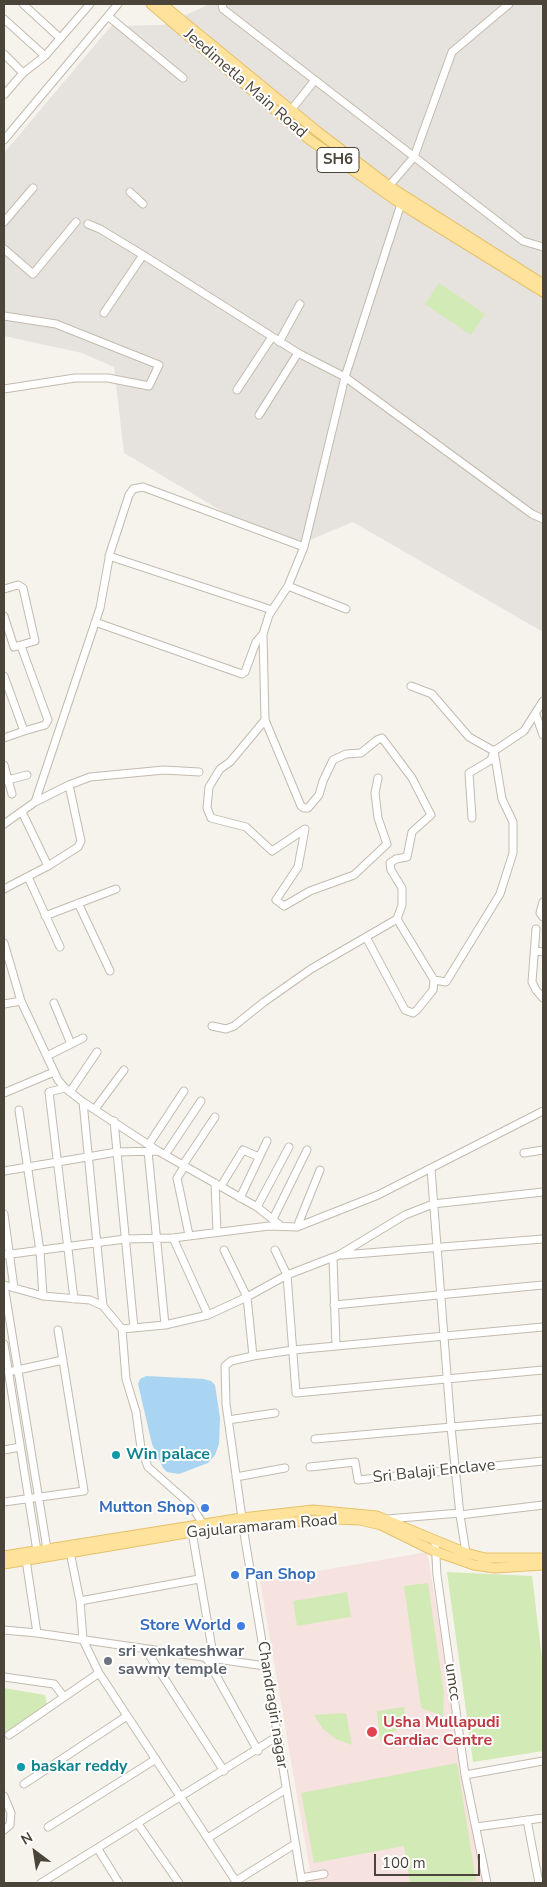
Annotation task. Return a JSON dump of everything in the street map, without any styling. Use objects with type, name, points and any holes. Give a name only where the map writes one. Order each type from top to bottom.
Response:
[{"type":"main road","name":"Jeedimetla Main Road","points":[[151,4],[310,140],[401,204],[543,292]]},
{"type":"main road","name":"Jeedimetla Main Road","points":[[162,4],[291,110],[389,186],[543,284]]},
{"type":"main road","name":"Gajularamaram Road","points":[[4,1564],[313,1510],[363,1514],[387,1519],[466,1553],[499,1559],[543,1558]]},
{"type":"main road","name":"Gajularamaram Road","points":[[4,1556],[203,1524],[360,1520],[398,1531],[434,1551],[474,1565],[495,1568],[543,1565]]},
{"type":"street","points":[[23,4],[60,38]]},
{"type":"street","points":[[4,95],[23,72],[44,56],[90,4]]},
{"type":"street","points":[[4,140],[118,4]]},
{"type":"street","points":[[222,4],[223,9],[523,241],[543,247]]},
{"type":"street","points":[[389,186],[414,157],[452,52],[509,4]]},
{"type":"street","points":[[108,16],[183,78]]},
{"type":"street","points":[[4,19],[44,56]]},
{"type":"street","points":[[4,54],[23,72]]},
{"type":"street","points":[[291,110],[315,80]]},
{"type":"street","points":[[4,81],[10,87]]},
{"type":"street","points":[[4,222],[33,188]]},
{"type":"street","points":[[130,192],[143,204]]},
{"type":"street","points":[[95,622],[242,674],[245,672],[256,642],[263,634],[272,610],[288,586],[304,547],[345,377],[401,204]]},
{"type":"street","points":[[4,249],[33,274],[76,222]]},
{"type":"street","points":[[88,224],[100,229],[143,255],[298,353],[345,377],[532,514],[543,519]]},
{"type":"street","points":[[104,313],[143,255]]},
{"type":"street","points":[[280,342],[300,304]]},
{"type":"street","points":[[4,316],[56,324],[159,365],[149,386],[108,378],[75,378],[4,389]]},
{"type":"street","points":[[237,390],[272,337]]},
{"type":"street","points":[[259,415],[298,353]]},
{"type":"street","points":[[35,802],[95,622],[110,556],[128,494],[138,487],[304,547]]},
{"type":"street","points":[[110,556],[272,610]]},
{"type":"street","points":[[4,590],[18,585],[23,588],[36,639],[34,642],[21,646],[13,645],[4,616]]},
{"type":"street","points":[[288,586],[346,609]]},
{"type":"street","points":[[212,1026],[226,1029],[234,1026],[311,969],[397,919],[402,905],[402,888],[390,870],[390,863],[396,859],[408,857],[412,832],[431,815],[412,778],[382,738],[376,740],[361,753],[346,754],[333,760],[319,795],[308,808],[301,806],[265,720],[263,634]]},
{"type":"street","points":[[4,738],[45,725],[48,720],[21,646]]},
{"type":"street","points":[[4,676],[24,731]]},
{"type":"street","points":[[411,686],[432,694],[469,737],[494,751]]},
{"type":"street","points":[[472,818],[469,773],[491,760],[494,751],[515,739],[536,716],[543,701]]},
{"type":"street","points":[[536,716],[543,735]]},
{"type":"street","points":[[265,720],[230,762],[220,769],[209,788],[206,808],[211,818],[246,827],[272,851],[305,829],[298,867],[276,900],[284,906],[310,891],[354,875],[386,844],[378,818],[375,793],[378,778]]},
{"type":"street","points":[[434,980],[446,982],[473,940],[500,894],[513,853],[513,822],[502,799],[494,751]]},
{"type":"street","points":[[4,765],[6,781],[12,794]]},
{"type":"street","points":[[4,824],[35,802],[69,785],[103,775],[164,770],[199,772]]},
{"type":"street","points":[[6,781],[27,775]]},
{"type":"street","points":[[4,889],[48,866],[76,849],[80,843],[69,785]]},
{"type":"street","points":[[22,812],[48,866]]},
{"type":"street","points":[[28,877],[60,947]]},
{"type":"street","points":[[45,916],[116,889]]},
{"type":"street","points":[[543,902],[540,913],[543,917]]},
{"type":"street","points":[[78,903],[110,970]]},
{"type":"street","points":[[366,937],[405,1010],[413,1013],[433,990],[434,980],[397,919]]},
{"type":"street","points":[[536,930],[532,982],[543,998]]},
{"type":"street","points":[[4,943],[21,1001],[54,1072],[67,1090],[149,1147],[257,1206],[281,1227]]},
{"type":"street","points":[[534,951],[543,952]]},
{"type":"street","points":[[4,1004],[21,1001]]},
{"type":"street","points":[[54,1003],[71,1044]]},
{"type":"street","points":[[47,1056],[83,1038]]},
{"type":"street","points":[[74,1299],[49,1092],[67,1090],[97,1052]]},
{"type":"street","points":[[95,1110],[124,1070]]},
{"type":"street","points":[[4,1093],[54,1072]]},
{"type":"street","points":[[165,1325],[149,1147],[184,1091]]},
{"type":"street","points":[[162,1153],[201,1101]]},
{"type":"street","points":[[83,1102],[103,1306]]},
{"type":"street","points":[[19,1110],[40,1251],[43,1296]]},
{"type":"street","points":[[6,1255],[125,1239],[173,1238],[270,1226],[297,1227],[378,1195],[432,1170],[543,1111]]},
{"type":"street","points":[[189,1235],[177,1178],[215,1117]]},
{"type":"street","points":[[114,1121],[134,1328]]},
{"type":"street","points":[[240,1198],[267,1141]]},
{"type":"street","points":[[4,1171],[149,1147]]},
{"type":"street","points":[[257,1206],[288,1147]]},
{"type":"street","points":[[217,1232],[218,1185],[243,1150],[259,1157]]},
{"type":"street","points":[[273,1219],[308,1150]]},
{"type":"street","points":[[524,1152],[543,1150]]},
{"type":"street","points":[[297,1227],[320,1170]]},
{"type":"street","points":[[432,1170],[433,1204],[449,1379],[451,1427],[466,1553]]},
{"type":"street","points":[[122,1329],[165,1325],[208,1314],[246,1297],[287,1275],[336,1257],[405,1215],[433,1204],[543,1192]]},
{"type":"street","points":[[4,1214],[6,1255],[14,1288]]},
{"type":"street","points":[[173,1238],[208,1314]]},
{"type":"street","points":[[336,1257],[543,1239]]},
{"type":"street","points":[[224,1250],[246,1297],[253,1356],[293,1350],[543,1327]]},
{"type":"street","points":[[274,1250],[287,1275],[296,1393],[543,1370]]},
{"type":"street","points":[[336,1257],[334,1305],[336,1346]]},
{"type":"street","points":[[42,1550],[37,1497],[4,1285],[43,1296],[90,1300],[103,1306],[122,1329],[126,1378],[136,1412],[142,1448],[148,1467],[191,1506],[203,1524]]},
{"type":"street","points":[[334,1305],[543,1285]]},
{"type":"street","points":[[4,1502],[84,1491],[58,1330]]},
{"type":"street","points":[[4,1344],[29,1499],[42,1550]]},
{"type":"street","name":"Chandragiri nagar","points":[[253,1356],[231,1361],[225,1366],[228,1420],[265,1666],[302,1881]]},
{"type":"street","points":[[8,1371],[64,1360]]},
{"type":"street","points":[[228,1420],[275,1413]]},
{"type":"street","points":[[315,1439],[543,1419]]},
{"type":"street","points":[[4,1450],[20,1447]]},
{"type":"street","name":"Sri Balaji Enclave","points":[[310,1467],[355,1462],[358,1480],[543,1462]]},
{"type":"street","points":[[236,1477],[285,1468]]},
{"type":"street","points":[[387,1519],[543,1506]]},
{"type":"street","points":[[192,1532],[210,1659],[258,1751]]},
{"type":"street","name":"umcc","points":[[435,1540],[434,1551],[465,1775],[487,1883]]},
{"type":"street","points":[[70,1552],[80,1601],[83,1640],[99,1673],[237,1882],[295,1844]]},
{"type":"street","points":[[26,1560],[37,1633]]},
{"type":"street","points":[[80,1601],[199,1579]]},
{"type":"street","points":[[4,1630],[37,1633],[265,1666]]},
{"type":"street","points":[[146,1650],[224,1771]]},
{"type":"street","points":[[8,1735],[99,1673]]},
{"type":"street","points":[[4,1677],[54,1684],[64,1697]]},
{"type":"street","points":[[24,1784],[127,1716]]},
{"type":"street","points":[[41,1883],[258,1751],[278,1736]]},
{"type":"street","points":[[48,1827],[156,1759]]},
{"type":"street","points":[[465,1775],[543,1761]]},
{"type":"street","points":[[208,1838],[286,1789]]},
{"type":"street","points":[[4,1796],[11,1813],[10,1825],[4,1830]]},
{"type":"street","points":[[476,1827],[543,1818]]},
{"type":"street","points":[[527,1820],[540,1870],[539,1883]]},
{"type":"street","points":[[138,1824],[178,1883]]},
{"type":"street","points":[[98,1849],[119,1883]]},
{"type":"street","points":[[302,1881],[324,1874]]},
{"type":"shaded area","points":[[210,4],[543,4],[543,632],[353,522],[293,547],[237,520],[124,453],[114,367],[82,353],[4,336],[4,153],[111,26],[163,25]]},
{"type":"shaded area","name":"Usha Mullapudi Cardiac Centre","points":[[427,1552],[484,1883],[312,1883],[260,1581]]},
{"type":"green space","points":[[439,283],[485,314],[471,335],[425,304]]},
{"type":"green space","points":[[447,1572],[532,1576],[543,1667],[543,1751],[473,1762]]},
{"type":"green space","points":[[428,1583],[444,1693],[443,1716],[421,1708],[404,1586]]},
{"type":"green space","points":[[347,1592],[351,1617],[297,1626],[293,1601]]},
{"type":"green space","points":[[4,1688],[45,1695],[47,1704],[33,1716],[4,1733]]},
{"type":"green space","points":[[404,1707],[405,1716],[397,1730],[380,1741],[377,1711]]},
{"type":"green space","points":[[346,1713],[352,1745],[336,1739],[323,1729],[314,1715]]},
{"type":"green space","points":[[457,1763],[476,1881],[410,1883],[404,1846],[314,1863],[301,1793]]},
{"type":"water","points":[[146,1376],[204,1379],[211,1381],[215,1385],[220,1418],[219,1444],[215,1455],[208,1463],[179,1474],[167,1472],[163,1468],[152,1444],[138,1384],[140,1379]]},
{"type":"place","name":"Win palace","points":[[116,1455]]},
{"type":"place","name":"Mutton Shop","points":[[205,1508]]},
{"type":"place","name":"Pan Shop","points":[[235,1575]]},
{"type":"place","name":"Store World","points":[[241,1626]]},
{"type":"place","name":"sri venkateshwar sawmy temple","points":[[108,1661]]},
{"type":"place","name":"Usha Mullapudi Cardiac Centre","points":[[372,1732]]},
{"type":"place","name":"baskar reddy","points":[[21,1767]]}]
